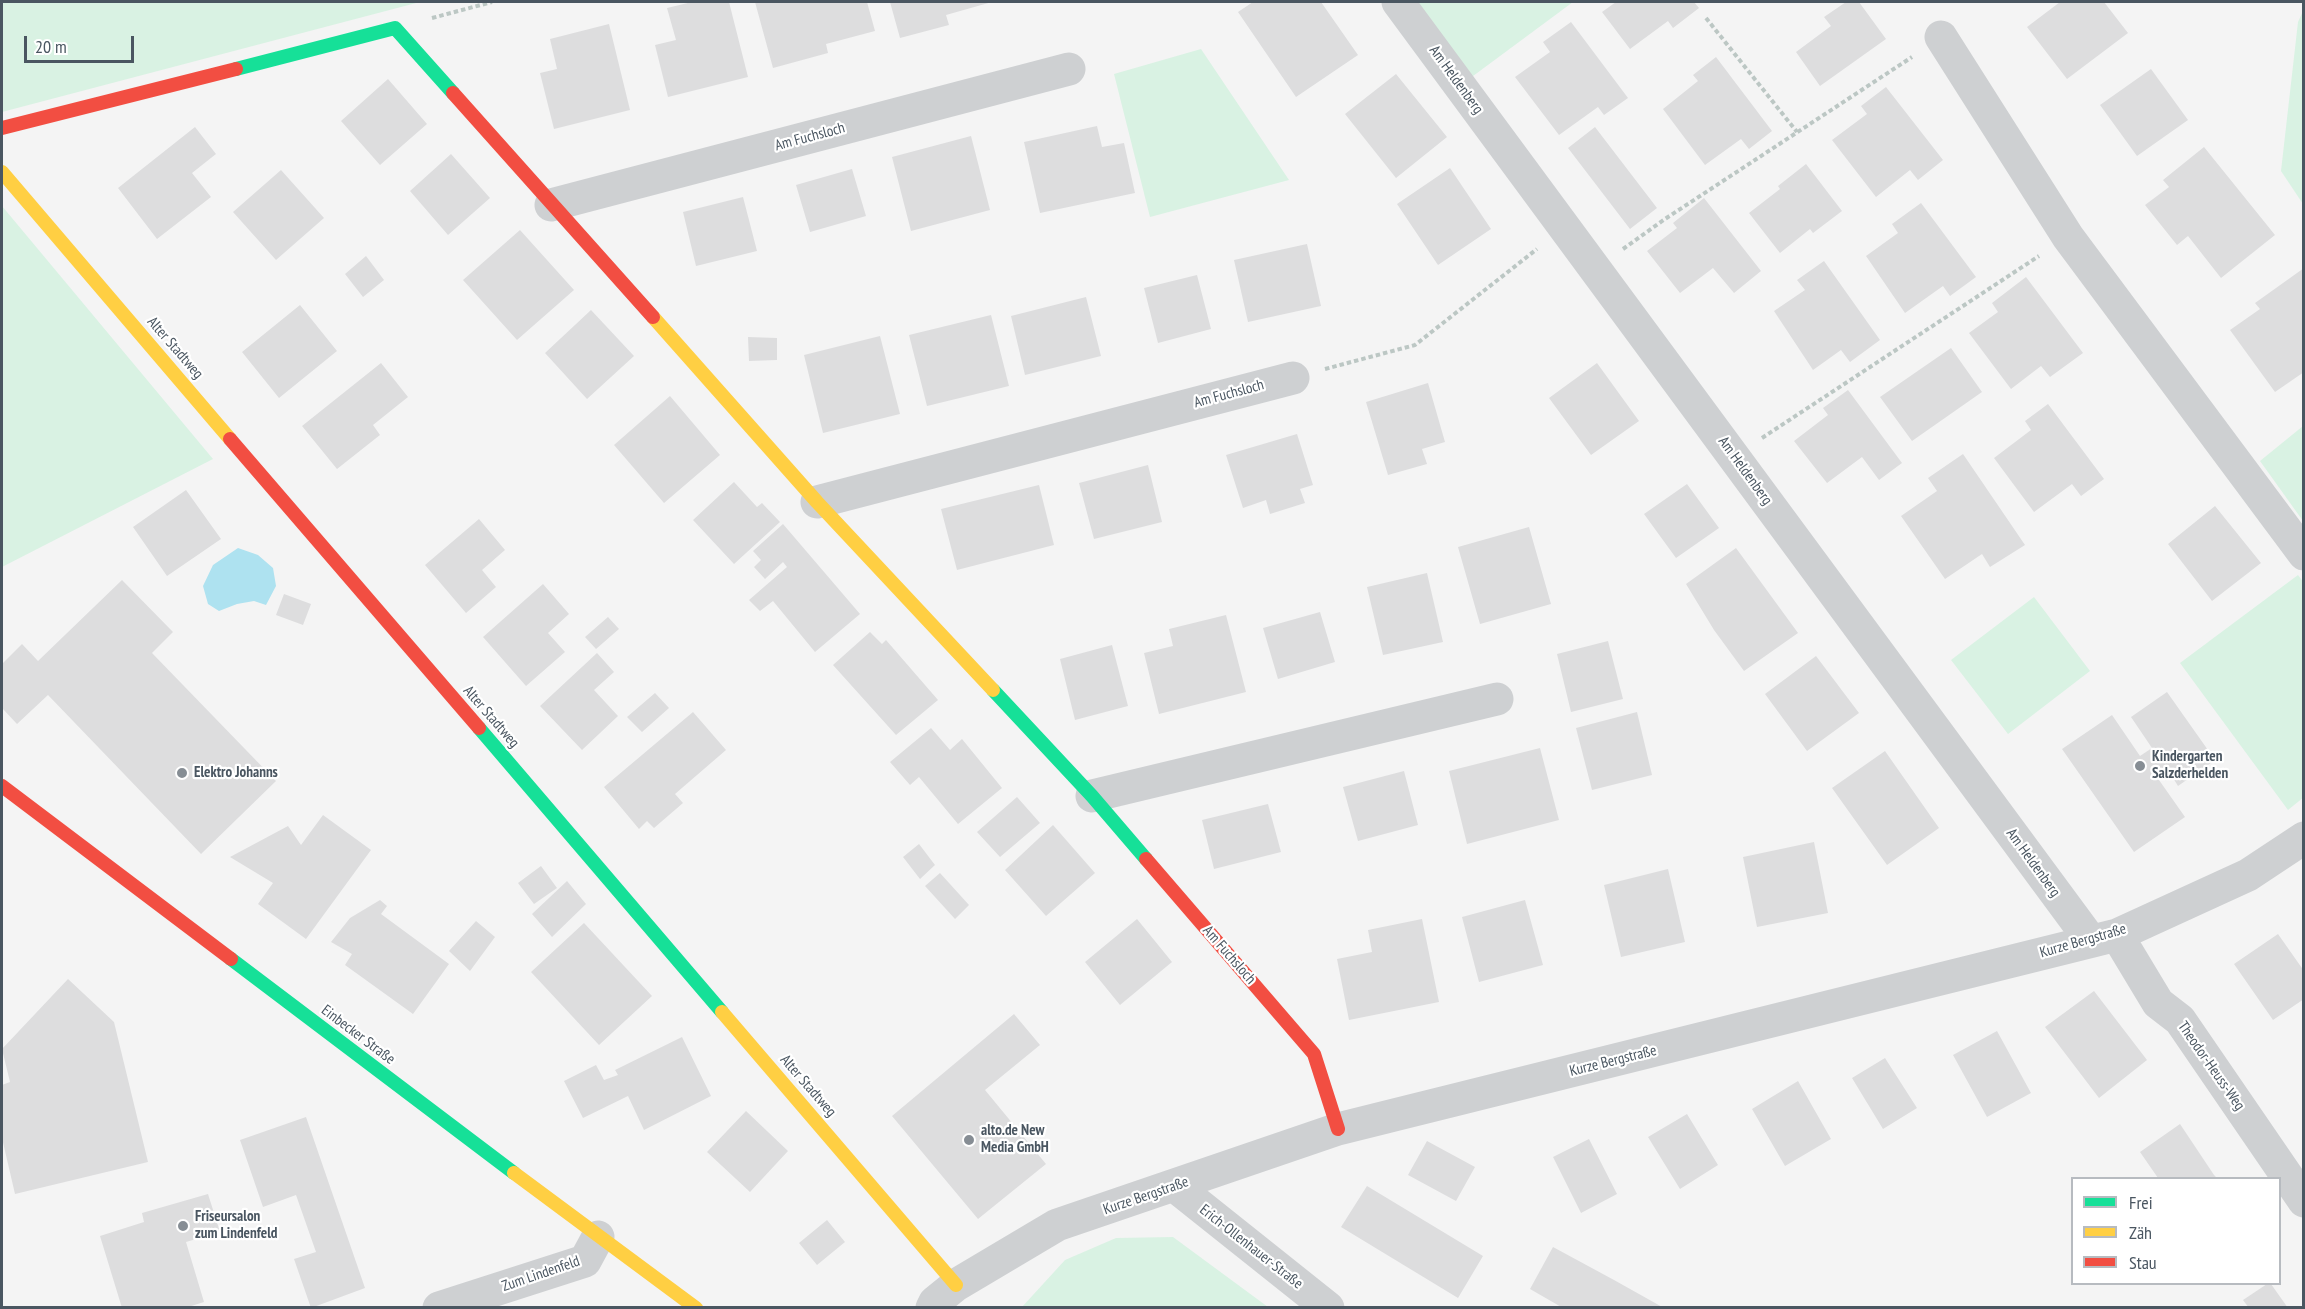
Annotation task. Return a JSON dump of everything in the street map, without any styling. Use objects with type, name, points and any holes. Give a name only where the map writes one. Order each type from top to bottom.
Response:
[{"type":"street","name":"Am Heldenberg","points":[[1398,2],[1734,456],[2104,938]]},
{"type":"street","points":[[2,128],[394,28]]},
{"type":"street","name":"Am Fuchsloch","points":[[394,28],[817,502],[1092,796],[1314,1054],[1338,1130]]},
{"type":"street","points":[[1941,37],[2068,237],[2304,554]]},
{"type":"street","name":"Am Fuchsloch","points":[[551,205],[1069,69]]},
{"type":"street","name":"Alter Stadtweg","points":[[2,171],[956,1285]]},
{"type":"street","name":"Am Fuchsloch","points":[[817,502],[1293,378]]},
{"type":"street","points":[[1092,796],[1497,699]]},
{"type":"street","name":"Einbecker Straße","points":[[2,786],[598,1237],[696,1308]]},
{"type":"street","name":"Kurze Bergstraße","points":[[932,1308],[935,1302],[956,1285],[1058,1225],[1338,1130],[2104,938],[2248,875],[2304,838]]},
{"type":"street","name":"Theodor-Heuss-Weg","points":[[2104,938],[2157,1003],[2180,1020],[2304,1201]]},
{"type":"street","name":"Erich-Ollenhauer-Straße","points":[[1175,1186],[1328,1308]]},
{"type":"street","name":"Zum Lindenfeld","points":[[439,1308],[585,1261],[598,1237]]},
{"type":"path","points":[[394,28],[492,2]]},
{"type":"path","points":[[1706,18],[1797,132]]},
{"type":"path","points":[[1596,269],[1665,219],[1941,37]]},
{"type":"path","points":[[1293,378],[1415,345],[1566,229]]},
{"type":"path","points":[[1734,456],[2068,237]]},
{"type":"green space","points":[[2,2],[420,2],[2,112]]},
{"type":"green space","points":[[1415,2],[1573,2],[1469,79]]},
{"type":"green space","points":[[2303,11],[2303,204],[2281,171],[2298,22]]},
{"type":"green space","points":[[1201,49],[1289,180],[1150,217],[1114,74]]},
{"type":"green space","points":[[2,206],[213,459],[2,567]]},
{"type":"green space","points":[[2303,426],[2303,521],[2260,461]]},
{"type":"green space","points":[[2298,575],[2304,583],[2304,797],[2288,810],[2180,663]]},
{"type":"green space","points":[[2034,597],[2090,671],[2008,734],[1951,660]]},
{"type":"green space","points":[[1173,1237],[1268,1307],[1022,1307],[1065,1260],[1116,1238]]},
{"type":"water","points":[[238,548],[258,555],[273,568],[276,586],[266,605],[254,601],[219,611],[208,604],[203,586],[213,565]]},
{"type":"building","points":[[692,2],[729,2],[748,77],[668,97],[655,45],[676,40],[667,8]]},
{"type":"building","points":[[755,2],[867,2],[875,31],[826,44],[828,53],[773,68]]},
{"type":"building","points":[[890,2],[992,2],[946,15],[949,25],[900,38]]},
{"type":"building","points":[[1253,2],[1321,2],[1358,55],[1296,97],[1238,12]]},
{"type":"building","points":[[1616,2],[1694,2],[1699,8],[1673,28],[1668,21],[1630,49],[1602,12]]},
{"type":"building","points":[[1846,2],[1859,2],[1886,39],[1820,86],[1796,52],[1831,26],[1824,17]]},
{"type":"building","points":[[2060,2],[2104,2],[2128,33],[2067,79],[2027,27]]},
{"type":"building","points":[[1571,22],[1628,98],[1604,115],[1598,107],[1559,135],[1515,77],[1550,52],[1543,42]]},
{"type":"building","points":[[609,24],[630,110],[554,129],[540,73],[557,69],[550,39]]},
{"type":"building","points":[[1716,57],[1772,131],[1749,149],[1741,139],[1705,165],[1663,109],[1698,81],[1693,75]]},
{"type":"building","points":[[2151,69],[2188,120],[2137,156],[2100,105]]},
{"type":"building","points":[[1396,74],[1447,137],[1396,178],[1345,114]]},
{"type":"building","points":[[388,79],[427,124],[380,165],[341,121]]},
{"type":"building","points":[[1886,87],[1943,160],[1918,180],[1910,170],[1876,197],[1832,140],[1867,114],[1861,106]]},
{"type":"building","points":[[1097,126],[1102,147],[1124,143],[1135,193],[1040,213],[1024,142]]},
{"type":"building","points":[[195,127],[216,154],[192,173],[211,197],[157,239],[118,188]]},
{"type":"building","points":[[1595,127],[1657,208],[1630,229],[1568,148]]},
{"type":"building","points":[[971,136],[990,210],[911,231],[892,157]]},
{"type":"building","points":[[2204,147],[2275,235],[2221,278],[2188,236],[2177,245],[2145,205],[2169,187],[2163,180]]},
{"type":"building","points":[[451,154],[490,198],[448,235],[410,191]]},
{"type":"building","points":[[1806,164],[1842,211],[1813,233],[1810,229],[1780,253],[1749,213],[1780,189],[1778,186]]},
{"type":"building","points":[[1450,168],[1491,229],[1438,265],[1397,204]]},
{"type":"building","points":[[852,169],[866,216],[810,232],[796,185]]},
{"type":"building","points":[[281,170],[324,218],[276,260],[233,212]]},
{"type":"building","points":[[743,197],[757,251],[696,266],[683,212]]},
{"type":"building","points":[[1704,198],[1761,271],[1734,293],[1713,268],[1680,293],[1647,251],[1677,228],[1673,223]]},
{"type":"building","points":[[1921,203],[1976,277],[1950,296],[1943,286],[1905,313],[1866,256],[1898,233],[1892,224]]},
{"type":"building","points":[[520,230],[574,290],[517,340],[463,280]]},
{"type":"building","points":[[1307,244],[1321,306],[1248,322],[1234,260]]},
{"type":"building","points":[[366,256],[384,280],[363,297],[345,274]]},
{"type":"building","points":[[1824,261],[1880,340],[1850,362],[1841,350],[1813,370],[1774,311],[1805,290],[1797,280]]},
{"type":"building","points":[[2304,268],[2304,372],[2275,392],[2230,330],[2260,309],[2255,303]]},
{"type":"building","points":[[1197,275],[1211,329],[1158,343],[1144,288]]},
{"type":"building","points":[[2026,277],[2083,353],[2050,377],[2041,366],[2011,389],[1969,333],[1998,312],[1992,303]]},
{"type":"building","points":[[1086,297],[1101,356],[1025,375],[1011,316]]},
{"type":"building","points":[[300,305],[337,351],[279,398],[242,352]]},
{"type":"building","points":[[591,310],[634,356],[587,399],[545,353]]},
{"type":"building","points":[[991,315],[1009,386],[927,406],[909,335]]},
{"type":"building","points":[[880,336],[900,414],[823,433],[804,355]]},
{"type":"building","points":[[748,337],[777,338],[777,360],[749,361]]},
{"type":"building","points":[[1951,348],[1982,392],[1912,441],[1880,397]]},
{"type":"building","points":[[381,363],[408,397],[373,425],[380,435],[337,469],[302,426]]},
{"type":"building","points":[[1597,363],[1639,421],[1591,455],[1549,398]]},
{"type":"building","points":[[1428,383],[1445,442],[1422,449],[1427,464],[1388,475],[1366,402]]},
{"type":"building","points":[[1848,390],[1902,463],[1879,480],[1862,457],[1827,483],[1794,441],[1828,415],[1823,408]]},
{"type":"building","points":[[670,396],[720,455],[664,503],[614,445]]},
{"type":"building","points":[[2048,404],[2104,479],[2081,496],[2072,484],[2034,512],[1994,458],[2031,430],[2025,421]]},
{"type":"building","points":[[1297,434],[1313,485],[1300,489],[1305,503],[1270,514],[1266,500],[1243,508],[1226,455]]},
{"type":"building","points":[[1963,454],[2025,545],[1990,567],[1982,554],[1945,579],[1901,516],[1937,491],[1928,478]]},
{"type":"building","points":[[1148,465],[1162,522],[1094,539],[1079,483]]},
{"type":"building","points":[[734,482],[757,507],[762,503],[780,522],[734,564],[693,520]]},
{"type":"building","points":[[1687,484],[1719,528],[1676,558],[1644,514]]},
{"type":"building","points":[[1039,485],[1054,545],[957,570],[941,509]]},
{"type":"building","points":[[186,490],[221,539],[167,576],[133,527]]},
{"type":"building","points":[[2215,506],[2261,563],[2212,601],[2168,544]]},
{"type":"building","points":[[479,519],[505,550],[482,570],[496,587],[466,613],[425,565]]},
{"type":"building","points":[[783,524],[860,614],[815,652],[773,601],[760,611],[749,600],[787,567],[783,562],[765,579],[754,567],[761,560],[753,551]]},
{"type":"building","points":[[1529,527],[1551,604],[1480,624],[1458,547]]},
{"type":"building","points":[[1736,548],[1798,633],[1744,671],[1714,630],[1686,584]]},
{"type":"building","points":[[1427,573],[1443,642],[1383,655],[1367,587]]},
{"type":"building","points":[[122,580],[173,632],[152,653],[276,781],[201,854],[48,695],[17,724],[2,708],[2,664],[22,644],[38,661]]},
{"type":"building","points":[[543,584],[569,614],[548,633],[565,652],[526,686],[483,637]]},
{"type":"building","points":[[284,594],[311,604],[303,625],[276,615]]},
{"type":"building","points":[[1320,612],[1335,662],[1278,679],[1263,628]]},
{"type":"building","points":[[1226,615],[1246,692],[1159,714],[1144,653],[1173,646],[1169,629]]},
{"type":"building","points":[[608,617],[619,629],[596,649],[585,637]]},
{"type":"building","points":[[870,632],[882,644],[886,640],[938,700],[896,735],[833,665]]},
{"type":"building","points":[[1608,641],[1623,699],[1571,712],[1557,654]]},
{"type":"building","points":[[1112,645],[1128,706],[1075,720],[1060,659]]},
{"type":"building","points":[[597,653],[614,672],[594,690],[618,716],[582,750],[540,706]]},
{"type":"building","points":[[1816,656],[1859,713],[1807,751],[1765,694]]},
{"type":"building","name":"Kindergarten Salzderhelden","points":[[2167,692],[2215,760],[2178,786],[2170,773],[2159,780],[2185,817],[2134,852],[2062,749],[2112,715],[2140,756],[2152,748],[2131,717]]},
{"type":"building","points":[[655,693],[669,708],[642,732],[627,717]]},
{"type":"building","points":[[693,712],[726,750],[675,794],[683,803],[654,828],[647,821],[639,829],[604,787]]},
{"type":"building","points":[[1637,712],[1652,775],[1592,790],[1576,728]]},
{"type":"building","points":[[931,728],[950,750],[962,739],[1002,788],[958,824],[919,777],[910,785],[890,762]]},
{"type":"building","points":[[1540,748],[1559,820],[1467,844],[1449,771]]},
{"type":"building","points":[[1885,751],[1939,828],[1887,865],[1832,788]]},
{"type":"building","points":[[1404,771],[1418,825],[1358,841],[1343,787]]},
{"type":"building","points":[[1017,797],[1040,823],[1000,857],[977,832]]},
{"type":"building","points":[[1268,804],[1281,852],[1214,869],[1202,820]]},
{"type":"building","points":[[323,815],[371,850],[306,939],[258,904],[273,883],[230,857],[288,826],[301,845]]},
{"type":"building","points":[[1053,825],[1095,873],[1046,916],[1005,870]]},
{"type":"building","points":[[1814,842],[1828,913],[1757,927],[1743,857]]},
{"type":"building","points":[[919,844],[935,865],[920,879],[903,857]]},
{"type":"building","points":[[541,866],[557,888],[534,904],[518,883]]},
{"type":"building","points":[[1668,869],[1685,942],[1621,957],[1604,885]]},
{"type":"building","points":[[940,873],[969,905],[955,919],[925,886]]},
{"type":"building","points":[[567,881],[586,904],[552,937],[532,914]]},
{"type":"building","points":[[380,900],[387,906],[381,914],[449,964],[413,1014],[345,965],[352,954],[331,942],[350,918]]},
{"type":"building","points":[[1525,900],[1543,965],[1479,982],[1462,917]]},
{"type":"building","points":[[1137,919],[1172,962],[1120,1005],[1085,962]]},
{"type":"building","points":[[1422,919],[1439,1002],[1349,1020],[1337,959],[1372,952],[1368,930]]},
{"type":"building","points":[[476,921],[495,937],[470,971],[449,951]]},
{"type":"building","points":[[584,923],[652,996],[599,1045],[531,972]]},
{"type":"building","points":[[2278,934],[2304,971],[2304,999],[2273,1020],[2234,964]]},
{"type":"building","points":[[68,979],[114,1022],[148,1162],[15,1194],[2,1138],[2,1085],[10,1082],[2,1049]]},
{"type":"building","points":[[2094,991],[2147,1060],[2099,1098],[2045,1027]]},
{"type":"building","name":"alto.de New Media GmbH","points":[[1014,1014],[1040,1045],[985,1090],[1046,1164],[978,1219],[892,1116]]},
{"type":"building","points":[[1997,1031],[2031,1093],[1987,1117],[1953,1055]]},
{"type":"building","points":[[682,1037],[711,1096],[644,1130],[628,1096],[583,1118],[564,1081],[596,1065],[604,1080],[618,1075],[615,1070]]},
{"type":"building","points":[[1885,1058],[1917,1108],[1883,1129],[1852,1078]]},
{"type":"building","points":[[1798,1081],[1831,1139],[1785,1166],[1752,1109]]},
{"type":"building","points":[[746,1111],[788,1151],[750,1192],[707,1152]]},
{"type":"building","points":[[1687,1114],[1718,1165],[1680,1189],[1648,1137]]},
{"type":"building","points":[[306,1117],[365,1288],[311,1308],[294,1259],[316,1252],[296,1195],[263,1207],[240,1140]]},
{"type":"building","points":[[2180,1124],[2216,1177],[2157,1177],[2140,1152]]},
{"type":"building","points":[[1589,1139],[1617,1194],[1581,1213],[1553,1157]]},
{"type":"building","points":[[1427,1141],[1475,1167],[1456,1201],[1408,1175]]},
{"type":"building","points":[[1367,1186],[1483,1256],[1458,1298],[1341,1227]]},
{"type":"building","points":[[208,1194],[220,1232],[186,1242],[204,1302],[185,1308],[122,1308],[100,1236],[144,1222],[142,1213]]},
{"type":"building","points":[[827,1220],[845,1242],[817,1265],[799,1243]]},
{"type":"building","points":[[1553,1247],[1664,1308],[1563,1308],[1530,1289]]},
{"type":"building","points":[[2266,1285],[2272,1285],[2288,1308],[2249,1308],[2243,1300]]},
{"type":"traffic: fast","points":[[236,69],[395,28],[453,93]]},
{"type":"traffic: fast","points":[[993,690],[1092,796],[1146,859]]},
{"type":"traffic: fast","points":[[479,728],[722,1012]]},
{"type":"traffic: fast","points":[[231,959],[514,1173]]},
{"type":"traffic: slow","points":[[2,172],[230,439]]},
{"type":"traffic: slow","points":[[653,317],[817,502],[993,690]]},
{"type":"traffic: slow","points":[[722,1012],[956,1285]]},
{"type":"traffic: slow","points":[[514,1173],[696,1308]]},
{"type":"traffic: jam","points":[[2,128],[236,69]]},
{"type":"traffic: jam","points":[[453,93],[653,317]]},
{"type":"traffic: jam","points":[[230,439],[479,728]]},
{"type":"traffic: jam","points":[[2,786],[231,959]]},
{"type":"traffic: jam","points":[[1146,859],[1314,1054],[1338,1129]]},
{"type":"place","name":"Kindergarten Salzderhelden","points":[[2140,766]]},
{"type":"place","name":"Elektro Johanns","points":[[182,773]]},
{"type":"place","name":"alto.de New Media GmbH","points":[[969,1140]]},
{"type":"place","name":"Friseursalon zum Lindenfeld","points":[[183,1226]]}]
